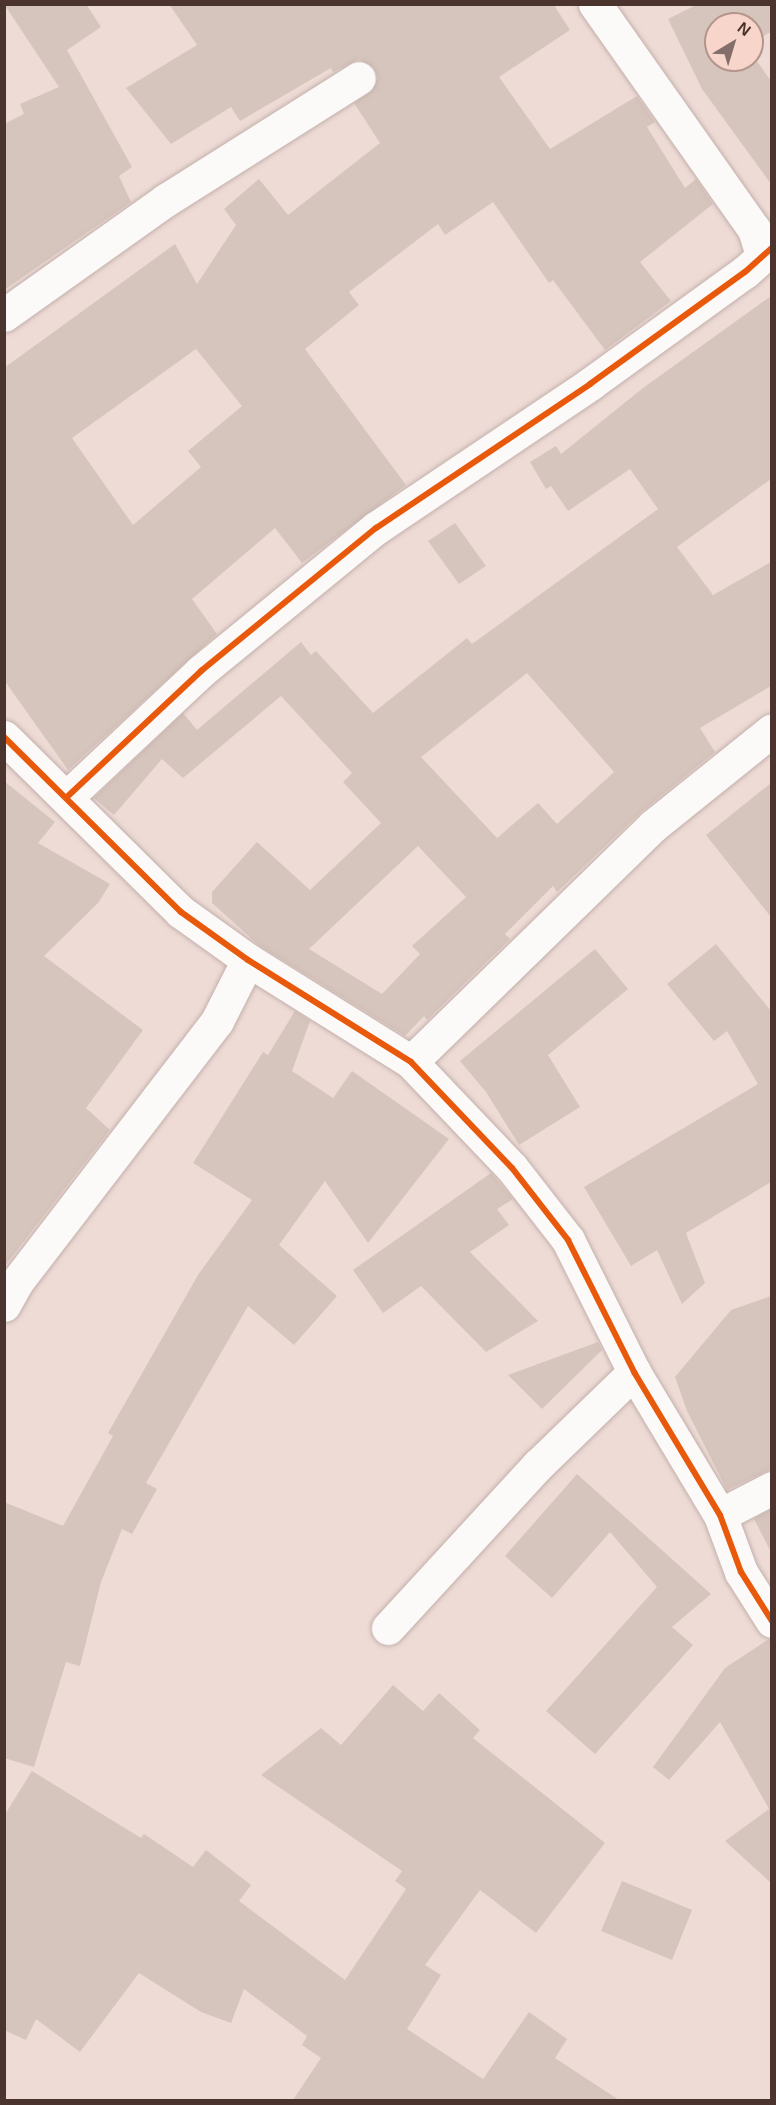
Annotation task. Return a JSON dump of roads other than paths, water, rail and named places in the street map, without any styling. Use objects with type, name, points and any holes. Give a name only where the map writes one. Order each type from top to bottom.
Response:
[{"type":"street","points":[[68,796],[201,671],[376,528],[590,384],[745,272],[767,251],[754,229],[595,4]]},
{"type":"street","points":[[4,315],[166,200],[358,78]]},
{"type":"street","points":[[411,1062],[654,825],[771,730]]},
{"type":"street","points":[[4,737],[68,796],[181,912],[248,960],[411,1062],[512,1168],[568,1240],[634,1372],[720,1515],[741,1572],[771,1621]]},
{"type":"street","points":[[4,1305],[16,1283],[218,1021],[248,960]]},
{"type":"street","points":[[388,1628],[538,1465],[634,1372]]},
{"type":"street","points":[[720,1515],[771,1488]]}]
